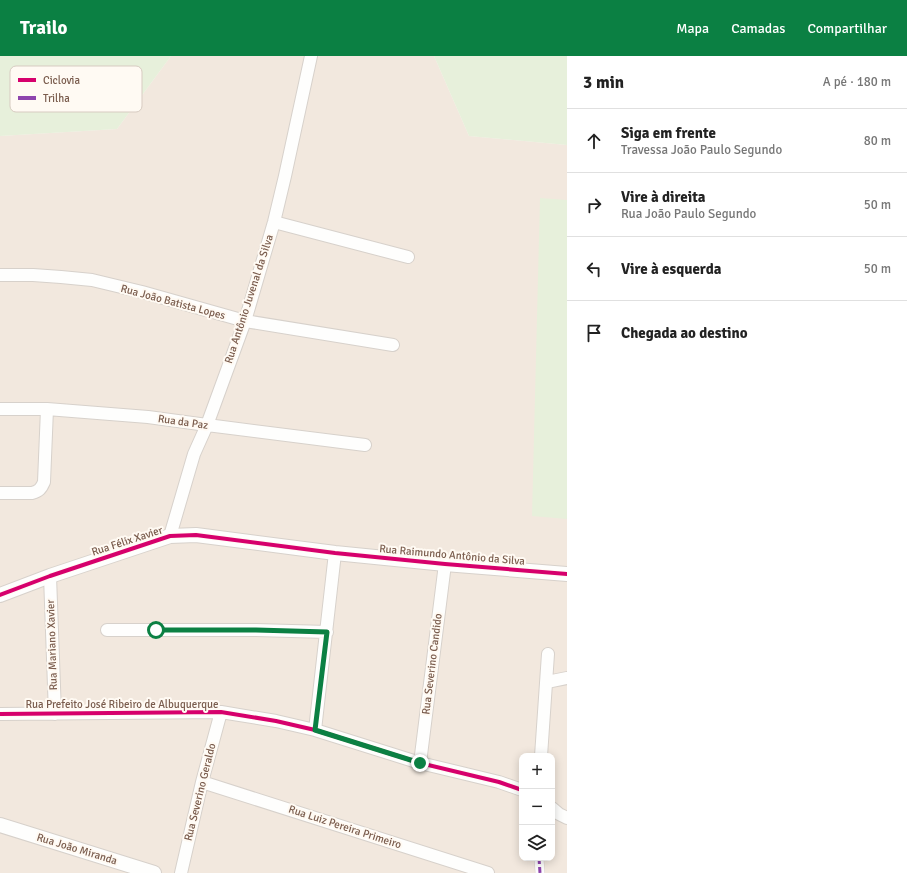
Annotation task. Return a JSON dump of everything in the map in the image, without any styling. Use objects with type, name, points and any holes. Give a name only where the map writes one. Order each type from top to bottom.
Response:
[{"type":"street","name":"Rua Antônio Juvenal da Silva","points":[[170,536],[194,454],[207,425],[245,321],[274,222],[311,56]]},
{"type":"street","points":[[274,222],[408,257]]},
{"type":"street","name":"Rua João Batista Lopes","points":[[0,275],[33,275],[92,280],[148,293],[245,321],[392,345]]},
{"type":"street","points":[[0,493],[32,493],[37,492],[42,487],[44,482],[47,409]]},
{"type":"street","name":"Rua da Paz","points":[[0,410],[47,409],[148,417],[365,445]]},
{"type":"street","name":"Rua Félix Xavier","points":[[0,595],[50,576],[170,536],[196,536],[336,553]]},
{"type":"street","points":[[315,730],[336,553]]},
{"type":"street","name":"Rua Raimundo Antônio da Silva","points":[[336,553],[567,574]]},
{"type":"street","name":"Rua Severino Candido","points":[[420,763],[445,564]]},
{"type":"street","name":"Rua Mariano Xavier","points":[[50,576],[55,714]]},
{"type":"street","points":[[107,630],[249,630],[327,632]]},
{"type":"street","points":[[541,753],[548,654]]},
{"type":"street","points":[[547,682],[567,678]]},
{"type":"street","name":"Rua Prefeito José Ribeiro de Albuquerque","points":[[0,714],[221,712],[276,721],[315,730],[420,763],[499,782],[519,789]]},
{"type":"street","name":"Rua Severino Geraldo","points":[[181,873],[202,782],[221,712]]},
{"type":"street","name":"Rua Luiz Pereira Primeiro","points":[[202,782],[488,873]]},
{"type":"street","points":[[555,810],[567,818]]},
{"type":"street","name":"Rua João Miranda","points":[[0,825],[154,873]]},
{"type":"street","points":[[539,861],[540,873]]},
{"type":"shaded area","points":[[171,56],[434,56],[469,136],[567,145],[567,873],[0,873],[0,136],[117,129],[130,112],[142,112],[142,95]]},
{"type":"green space","points":[[0,56],[171,56],[142,95],[142,66],[10,66],[10,112],[130,112],[117,129],[0,136]]},
{"type":"green space","points":[[434,56],[567,56],[567,145],[469,136]]},
{"type":"green space","points":[[540,198],[567,200],[567,519],[532,516]]},
{"type":"marked path","points":[[539,861],[540,873]]},
{"type":"cycle path","points":[[0,595],[50,576],[170,536],[196,535],[335,553],[567,574]]},
{"type":"cycle path","points":[[0,714],[221,712],[276,721],[315,730],[420,763],[499,782],[519,789]]},
{"type":"route","points":[[156,630],[211,629],[327,632],[315,730],[420,763]]}]
